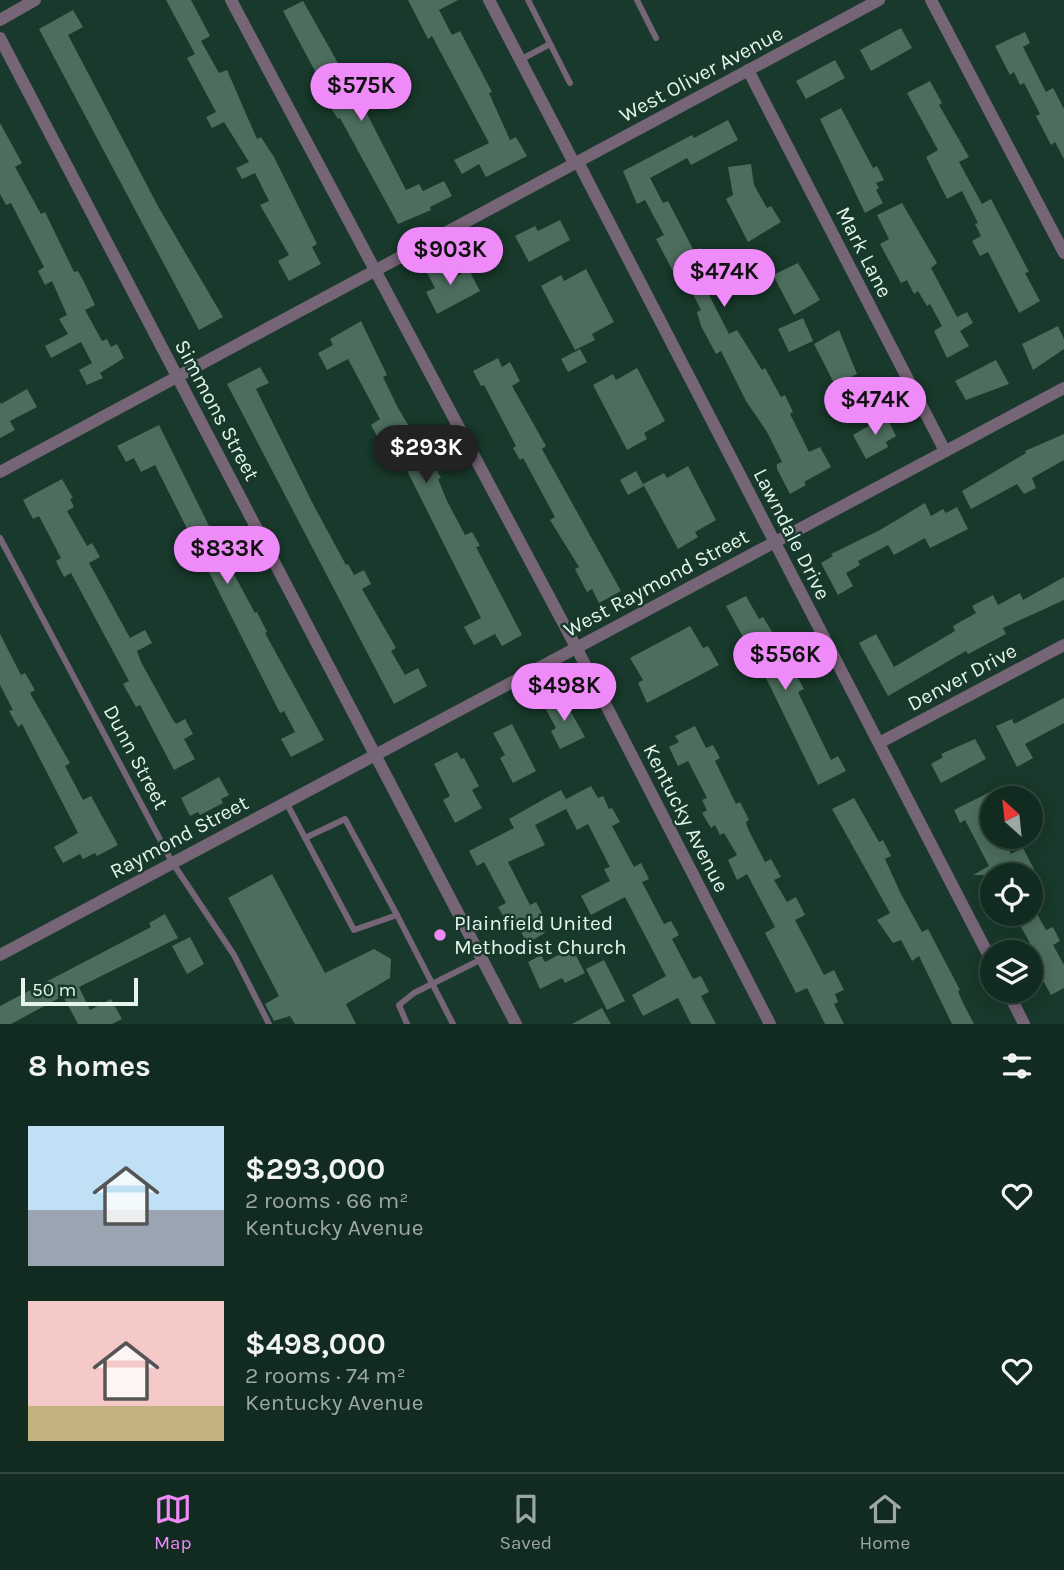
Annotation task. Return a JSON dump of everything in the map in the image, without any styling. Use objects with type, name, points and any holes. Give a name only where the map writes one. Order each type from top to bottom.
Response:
[{"type":"street","points":[[0,20],[35,0]]},
{"type":"street","name":"Kentucky Avenue","points":[[231,0],[373,271],[576,647],[770,1024]]},
{"type":"street","name":"West Oliver Avenue","points":[[0,471],[879,0]]},
{"type":"street","points":[[931,0],[1064,253]]},
{"type":"street","name":"Lawndale Drive","points":[[492,1],[520,60],[981,940]]},
{"type":"street","name":"Simmons Street","points":[[0,38],[377,753],[516,1024]]},
{"type":"street","name":"Mark Lane","points":[[748,70],[945,451]]},
{"type":"street","name":"West Raymond Street","points":[[377,753],[1064,388]]},
{"type":"street","name":"Denver Drive","points":[[879,743],[1064,645]]},
{"type":"street","name":"Raymond Street","points":[[0,955],[377,753]]},
{"type":"street","points":[[1014,1003],[1024,1024]]},
{"type":"lane","points":[[528,0],[570,83]]},
{"type":"lane","points":[[636,0],[656,38]]},
{"type":"lane","points":[[520,60],[550,44]]},
{"type":"lane","name":"Dunn Street","points":[[0,538],[172,862],[233,955],[269,1024]]},
{"type":"lane","points":[[286,801],[354,930],[397,915]]},
{"type":"lane","points":[[305,838],[345,819],[453,1024]]},
{"type":"lane","points":[[407,1024],[399,1005],[482,959]]},
{"type":"building","points":[[166,0],[191,0],[210,36],[201,41],[219,73],[227,70],[257,139],[261,137],[274,157],[317,244],[312,247],[321,264],[289,281],[278,261],[289,255],[260,205],[269,201],[255,173],[242,179],[236,168],[249,162],[224,122],[212,128],[206,117],[216,112],[187,58],[195,54]]},
{"type":"building","points":[[408,0],[458,0],[439,10],[452,35],[460,31],[492,92],[489,93],[510,140],[516,137],[527,156],[486,177],[479,164],[462,174],[454,160],[489,143],[432,36],[428,39]]},
{"type":"building","points":[[303,1],[352,88],[358,96],[368,91],[373,101],[363,106],[406,190],[419,184],[423,191],[444,181],[452,196],[430,207],[431,210],[398,224],[340,118],[338,119],[332,110],[337,107],[329,91],[326,92],[283,11]]},
{"type":"building","points":[[73,10],[83,27],[68,35],[159,208],[223,317],[199,330],[39,29]]},
{"type":"building","points":[[901,28],[912,48],[871,71],[860,50]]},
{"type":"building","points":[[1025,32],[1030,43],[1023,47],[1046,92],[1053,88],[1064,109],[1064,159],[1055,142],[1051,145],[1036,116],[1040,114],[1024,83],[1020,85],[1014,72],[1010,75],[995,46]]},
{"type":"building","points":[[835,60],[845,78],[806,99],[796,81]]},
{"type":"building","points":[[930,81],[942,103],[939,105],[969,157],[959,162],[982,204],[991,199],[1029,272],[1025,273],[1040,301],[1019,313],[988,252],[980,256],[972,241],[981,236],[975,224],[978,223],[962,191],[947,199],[926,157],[938,150],[907,93]]},
{"type":"building","points":[[841,108],[873,168],[877,166],[884,180],[876,183],[879,188],[876,190],[883,203],[865,213],[820,119]]},
{"type":"building","points":[[728,120],[738,140],[691,165],[687,158],[650,178],[663,203],[668,201],[694,251],[701,248],[708,260],[702,263],[717,291],[709,295],[729,334],[737,330],[762,370],[765,368],[781,397],[785,395],[793,412],[790,414],[809,452],[820,447],[831,467],[804,482],[806,485],[790,494],[777,469],[777,464],[782,462],[767,432],[746,401],[721,351],[716,354],[701,326],[697,312],[701,310],[683,275],[677,279],[656,239],[664,235],[645,200],[637,204],[623,171],[692,135],[694,138]]},
{"type":"building","points":[[0,123],[22,163],[15,167],[41,214],[45,212],[74,272],[78,271],[95,305],[85,310],[102,341],[107,339],[111,347],[117,344],[124,358],[100,373],[103,378],[87,385],[79,370],[92,363],[81,342],[51,358],[45,346],[68,334],[59,319],[67,315],[52,281],[45,285],[38,271],[44,267],[11,203],[6,205],[0,194]]},
{"type":"building","points":[[751,164],[754,185],[767,208],[771,206],[781,222],[748,242],[726,199],[733,195],[728,167]]},
{"type":"building","points":[[902,203],[937,263],[931,268],[957,317],[967,312],[973,323],[960,331],[969,346],[947,358],[934,331],[942,326],[930,304],[927,306],[918,291],[914,294],[907,280],[901,283],[880,244],[889,239],[877,215]]},
{"type":"building","points":[[560,220],[570,240],[529,262],[515,236],[535,226],[538,231]]},
{"type":"building","points":[[449,262],[457,276],[469,270],[480,291],[437,314],[426,292],[435,288],[427,273]]},
{"type":"building","points":[[798,263],[820,300],[794,315],[773,275]]},
{"type":"building","points":[[586,269],[614,322],[592,334],[595,340],[575,350],[541,286],[561,275],[564,281]]},
{"type":"building","points":[[803,318],[813,341],[789,352],[778,329]]},
{"type":"building","points":[[361,321],[387,375],[383,377],[398,408],[410,428],[413,427],[441,478],[438,479],[447,501],[465,535],[472,532],[480,546],[476,547],[522,635],[502,646],[495,634],[474,645],[464,627],[481,618],[387,431],[377,436],[371,425],[380,419],[348,359],[327,370],[318,353],[333,345],[330,339]]},
{"type":"building","points":[[1058,326],[1064,339],[1064,349],[1033,370],[1022,344]]},
{"type":"building","points":[[839,330],[857,374],[835,385],[814,344]]},
{"type":"building","points":[[580,349],[587,362],[568,372],[561,359]]},
{"type":"building","points":[[498,358],[502,367],[510,362],[520,381],[512,386],[546,446],[542,449],[621,591],[599,603],[592,589],[587,592],[575,569],[579,567],[550,520],[555,517],[523,458],[520,460],[513,448],[516,446],[484,385],[481,386],[473,371]]},
{"type":"building","points":[[996,360],[1009,384],[966,400],[955,381]]},
{"type":"building","points":[[260,367],[269,383],[256,389],[314,506],[346,565],[348,564],[354,575],[364,570],[371,584],[362,589],[396,648],[391,651],[405,675],[418,668],[427,686],[394,704],[227,384]]},
{"type":"building","points":[[637,368],[665,421],[644,433],[647,439],[627,450],[593,385],[613,374],[616,380]]},
{"type":"building","points":[[27,389],[37,407],[10,421],[15,430],[0,438],[0,402],[1,404]]},
{"type":"building","points":[[886,416],[896,436],[886,442],[888,447],[866,459],[853,435]]},
{"type":"building","points":[[159,425],[223,554],[255,613],[257,612],[267,632],[265,633],[324,740],[291,757],[281,739],[295,732],[284,711],[280,713],[155,465],[141,472],[134,458],[126,462],[117,446]]},
{"type":"building","points":[[1064,434],[1064,460],[1032,478],[1036,488],[1024,494],[1017,484],[971,509],[962,491],[1026,453],[1025,451]]},
{"type":"building","points":[[688,466],[716,520],[695,532],[698,537],[678,549],[643,484],[664,473],[667,478]]},
{"type":"building","points":[[636,471],[644,486],[628,495],[620,480]]},
{"type":"building","points":[[62,479],[73,498],[70,499],[74,507],[67,511],[87,546],[92,543],[100,557],[89,563],[130,638],[145,630],[152,643],[137,651],[141,662],[173,720],[176,724],[185,719],[193,734],[184,739],[195,759],[174,770],[140,705],[136,707],[123,684],[129,681],[71,573],[64,577],[56,561],[61,558],[39,516],[33,519],[23,500]]},
{"type":"building","points":[[925,503],[931,516],[943,509],[946,513],[957,507],[968,529],[930,548],[925,538],[894,555],[888,545],[858,561],[860,565],[846,573],[853,586],[838,595],[821,563],[833,556],[831,554],[880,530]]},
{"type":"building","points":[[1064,577],[1064,600],[1003,628],[1006,634],[968,654],[966,651],[888,696],[859,643],[876,634],[894,667],[955,631],[953,626],[976,613],[972,606],[993,595],[998,605],[1020,593],[1023,600]]},
{"type":"building","points":[[746,596],[759,619],[763,617],[774,635],[766,639],[786,675],[794,671],[804,689],[798,692],[831,760],[838,756],[846,771],[818,785],[769,684],[726,606]]},
{"type":"building","points":[[690,626],[703,648],[708,646],[719,665],[647,703],[638,683],[643,680],[630,658]]},
{"type":"building","points":[[0,634],[21,675],[25,673],[35,690],[30,693],[70,763],[65,766],[83,800],[91,796],[118,845],[97,856],[95,853],[83,859],[80,854],[63,863],[54,847],[78,833],[22,724],[18,727],[9,711],[13,710],[0,685]]},
{"type":"building","points":[[562,696],[585,737],[560,749],[551,731],[556,728],[544,706]]},
{"type":"building","points":[[1064,698],[1064,723],[1025,744],[1033,758],[1017,767],[996,726],[1012,719],[1014,724]]},
{"type":"building","points":[[512,724],[536,771],[513,783],[500,758],[505,755],[493,733]]},
{"type":"building","points":[[695,726],[706,748],[713,745],[720,758],[715,761],[736,804],[740,802],[749,820],[746,822],[748,829],[765,862],[771,859],[781,877],[774,880],[787,902],[796,897],[805,915],[795,920],[824,975],[834,970],[844,990],[835,994],[838,1002],[834,1004],[844,1024],[825,1024],[807,988],[796,993],[765,933],[775,927],[747,874],[737,880],[728,860],[737,855],[724,833],[720,835],[715,825],[711,828],[702,813],[707,810],[702,800],[707,798],[688,761],[678,766],[669,747],[679,742],[675,736]]},
{"type":"building","points":[[975,739],[986,759],[941,783],[931,764],[943,757],[941,754]]},
{"type":"building","points":[[457,752],[461,759],[464,758],[479,786],[472,790],[482,808],[455,823],[443,800],[450,796],[434,764]]},
{"type":"building","points":[[219,777],[229,795],[221,799],[223,803],[200,815],[198,812],[190,816],[181,798]]},
{"type":"building","points":[[591,786],[598,798],[603,796],[620,822],[612,826],[634,867],[641,863],[649,879],[642,882],[664,924],[671,921],[679,935],[672,939],[693,979],[701,976],[709,992],[701,996],[716,1024],[691,1024],[678,998],[643,1016],[632,995],[666,976],[625,897],[591,915],[581,896],[610,881],[604,869],[610,867],[588,824],[577,830],[566,809],[535,825],[545,845],[508,862],[530,905],[536,902],[543,915],[537,918],[545,933],[527,943],[513,917],[506,921],[498,907],[506,903],[484,862],[477,866],[469,851],[514,828],[509,819],[561,790],[566,799]]},
{"type":"building","points":[[980,797],[980,849],[965,820],[960,823],[954,810]]},
{"type":"building","points":[[854,798],[879,842],[883,840],[891,856],[885,859],[901,894],[922,932],[928,929],[960,990],[958,991],[962,1001],[974,1024],[952,1024],[919,956],[912,961],[901,940],[893,943],[877,920],[890,913],[832,809]]},
{"type":"building","points":[[980,849],[1008,849],[1011,854],[1024,849],[1031,863],[987,863]]},
{"type":"building","points":[[272,874],[325,973],[374,949],[391,959],[390,978],[346,1004],[356,1024],[295,1024],[290,1016],[274,1021],[265,1004],[279,996],[228,898]]},
{"type":"building","points":[[165,914],[178,938],[79,987],[90,1010],[111,999],[122,1019],[112,1024],[78,1024],[63,996],[11,1024],[0,1024],[0,1006],[151,927],[149,923]]},
{"type":"building","points":[[1043,925],[1046,930],[1053,927],[1060,941],[1053,945],[1064,965],[1064,988],[1051,995],[1043,981],[1043,940],[1028,940],[1020,926]]},
{"type":"building","points":[[190,937],[204,964],[187,974],[172,946]]},
{"type":"building","points":[[572,948],[585,973],[565,983],[562,978],[540,989],[528,962],[541,955],[545,962]]},
{"type":"building","points":[[604,960],[625,1001],[607,1010],[586,969]]},
{"type":"building","points":[[602,1008],[611,1024],[572,1024]]},
{"type":"place","name":"Plainfield United Methodist Church","points":[[440,935]]}]
